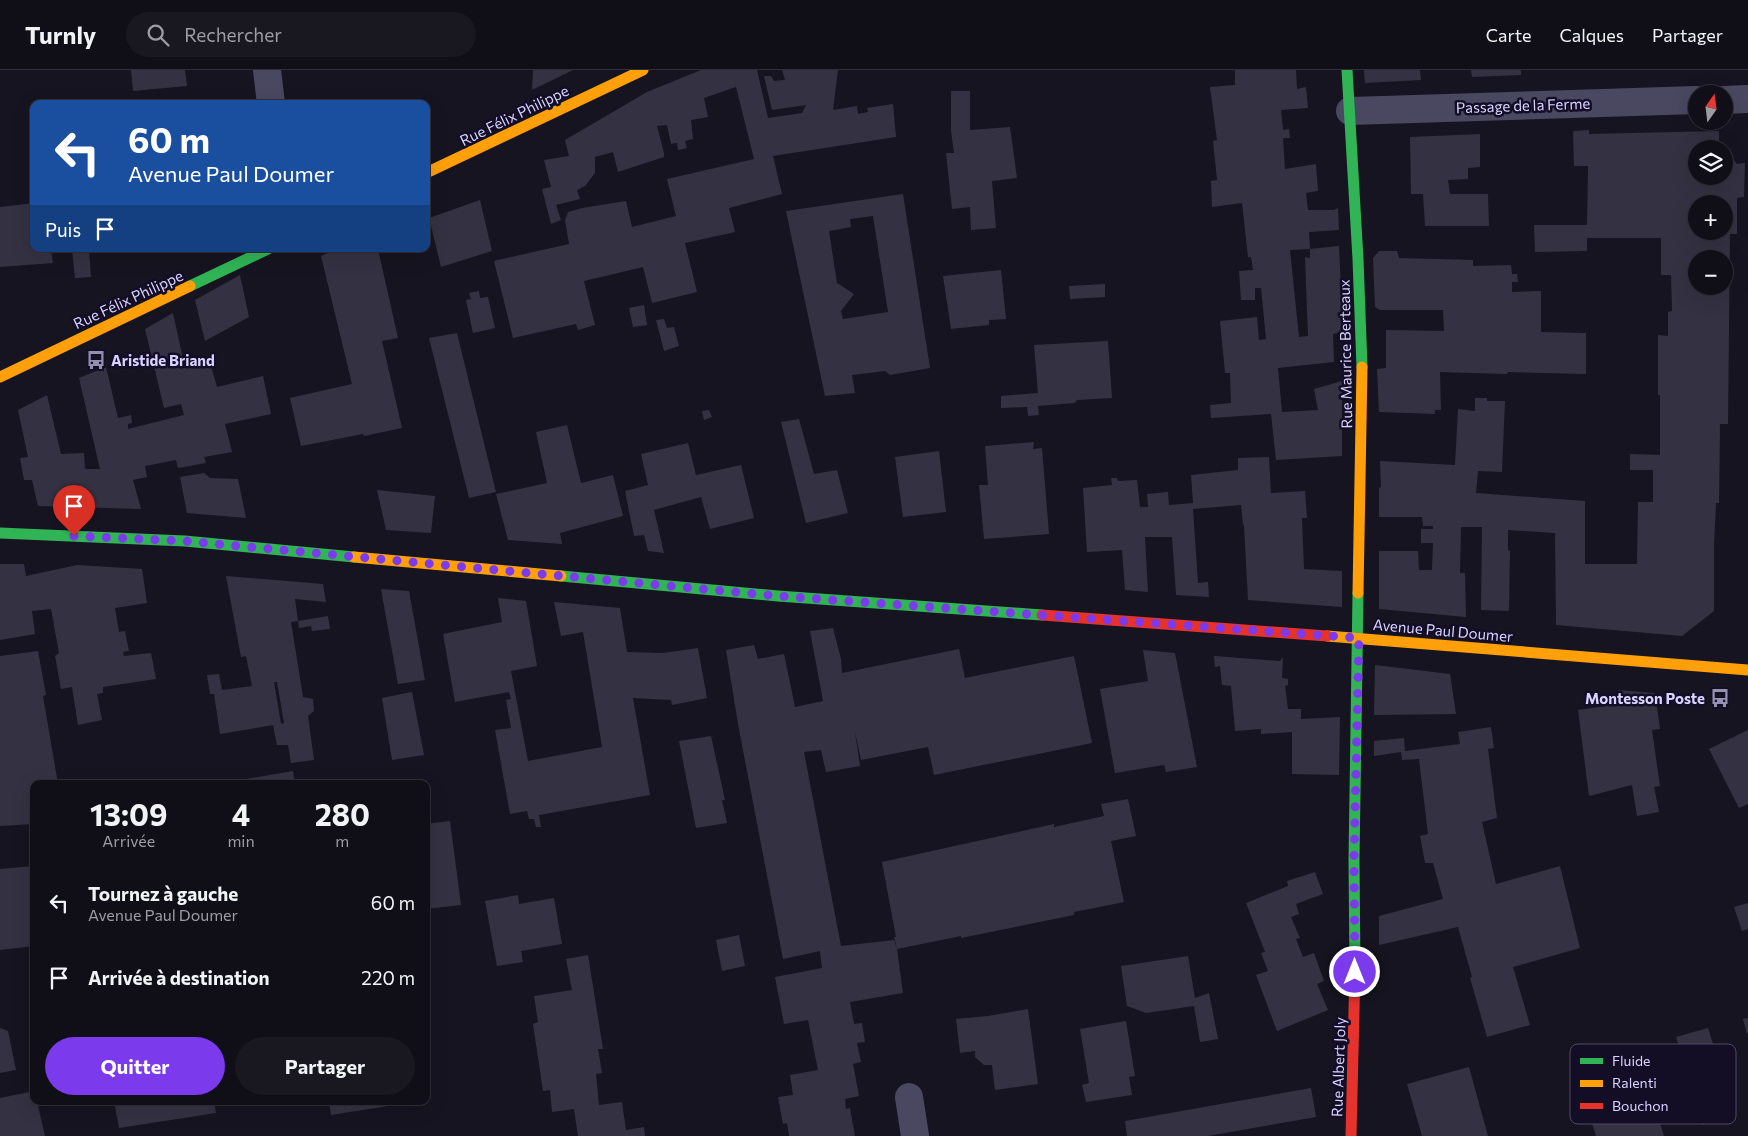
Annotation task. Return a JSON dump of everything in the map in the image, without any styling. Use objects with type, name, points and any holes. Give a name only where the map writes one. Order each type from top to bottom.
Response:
[{"type":"main road","name":"Rue Félix Philippe","points":[[430,171],[643,70]]},
{"type":"main road","name":"Rue Maurice Berteaux","points":[[1347,70],[1358,259],[1362,379],[1359,638]]},
{"type":"main road","name":"Rue Félix Philippe","points":[[0,377],[262,252]]},
{"type":"main road","name":"Avenue Paul Doumer","points":[[0,533],[185,541],[778,596],[1359,638],[1748,670]]},
{"type":"main road","name":"Rue Albert Joly","points":[[1351,1136],[1355,1009],[1354,860],[1359,638]]},
{"type":"street","points":[[267,70],[271,100]]},
{"type":"street","points":[[1733,100],[1748,99]]},
{"type":"street","name":"Passage de la Ferme","points":[[1350,111],[1688,100]]},
{"type":"street","points":[[909,1097],[915,1136]]},
{"type":"building","points":[[131,70],[185,70],[187,86],[133,91]]},
{"type":"building","points":[[533,70],[573,70],[532,90]]},
{"type":"building","points":[[701,70],[757,70],[768,118],[802,113],[806,105],[772,110],[764,76],[771,76],[774,81],[785,80],[782,70],[838,70],[833,110],[857,106],[858,114],[868,112],[867,108],[893,104],[896,137],[773,156],[782,194],[729,208],[735,232],[685,243],[697,292],[652,303],[643,267],[584,281],[595,325],[578,330],[576,324],[513,338],[494,261],[569,244],[565,220],[568,212],[582,208],[626,201],[632,227],[676,216],[667,179],[754,159],[736,87],[704,98],[708,117],[691,120],[693,139],[685,141],[687,148],[678,150],[677,143],[671,144],[667,125],[657,126],[664,157],[618,172],[613,152],[595,157],[595,173],[585,186],[577,190],[580,199],[556,205],[561,220],[551,224],[542,189],[551,187],[544,160],[569,156],[565,140],[647,92]]},
{"type":"building","points":[[1235,70],[1296,70],[1297,89],[1306,87],[1308,108],[1281,110],[1283,130],[1289,129],[1290,138],[1283,138],[1285,169],[1316,164],[1318,191],[1306,193],[1308,210],[1334,210],[1338,208],[1339,230],[1309,232],[1310,249],[1339,246],[1343,331],[1333,334],[1334,362],[1278,368],[1282,412],[1318,410],[1314,389],[1342,381],[1342,456],[1276,460],[1271,414],[1211,418],[1210,405],[1231,403],[1230,373],[1225,373],[1220,321],[1257,317],[1259,340],[1266,339],[1261,288],[1255,288],[1255,300],[1241,300],[1239,271],[1253,270],[1251,257],[1248,257],[1242,203],[1212,207],[1211,181],[1217,180],[1213,141],[1217,140],[1210,87],[1235,85]],"holes":[[[1310,249],[1310,258],[1305,257],[1308,336],[1299,337],[1290,250]]]},
{"type":"building","points":[[1364,70],[1420,70],[1421,80],[1365,83]]},
{"type":"building","points":[[1471,70],[1521,70],[1521,75],[1472,77]]},
{"type":"building","points":[[951,91],[970,91],[970,130],[1010,127],[1017,178],[992,181],[996,228],[971,230],[970,207],[952,209],[946,153],[954,153],[951,131]]},
{"type":"building","points":[[1589,130],[1589,134],[1719,131],[1719,140],[1688,140],[1688,185],[1733,185],[1733,159],[1737,164],[1745,163],[1744,197],[1737,198],[1737,234],[1733,234],[1733,195],[1688,195],[1688,240],[1730,240],[1730,250],[1688,250],[1688,295],[1729,295],[1728,424],[1720,424],[1719,503],[1716,503],[1714,545],[1714,611],[1682,636],[1556,625],[1555,533],[1508,530],[1508,551],[1510,550],[1509,611],[1481,610],[1482,527],[1461,527],[1460,573],[1465,573],[1466,617],[1379,609],[1379,551],[1418,551],[1419,570],[1432,570],[1433,543],[1421,543],[1421,529],[1433,529],[1433,526],[1423,526],[1422,517],[1379,517],[1380,461],[1455,465],[1458,409],[1475,411],[1475,398],[1487,398],[1487,401],[1505,401],[1502,472],[1478,471],[1476,493],[1585,501],[1585,564],[1637,564],[1638,502],[1653,502],[1653,470],[1630,470],[1630,454],[1660,455],[1658,335],[1668,336],[1668,312],[1672,311],[1671,275],[1661,275],[1661,238],[1587,238],[1587,251],[1535,252],[1534,225],[1587,225],[1588,166],[1574,166],[1573,131]]},
{"type":"building","points":[[1480,134],[1480,167],[1468,168],[1468,179],[1448,180],[1450,194],[1488,194],[1489,226],[1425,226],[1423,194],[1411,194],[1410,137]]},
{"type":"building","points":[[903,194],[930,368],[890,375],[885,371],[852,375],[855,393],[825,396],[786,211]],"holes":[[[873,216],[888,312],[843,319],[841,311],[854,294],[837,283],[829,231],[851,227],[850,219]]]},
{"type":"building","points":[[480,200],[492,251],[441,267],[430,218]]},
{"type":"building","points":[[30,203],[30,252],[51,252],[53,263],[0,267],[0,207]]},
{"type":"building","points":[[1379,251],[1397,251],[1399,258],[1473,260],[1473,266],[1511,265],[1512,274],[1517,274],[1518,282],[1512,282],[1512,292],[1541,291],[1541,332],[1586,333],[1586,374],[1440,372],[1441,410],[1435,410],[1435,414],[1379,412],[1377,369],[1386,368],[1386,330],[1444,331],[1443,310],[1380,310],[1375,307],[1373,258]]},
{"type":"building","points":[[72,252],[89,252],[91,277],[75,278]]},
{"type":"building","points":[[330,252],[379,252],[398,338],[382,341],[402,428],[301,446],[290,398],[352,384],[321,256]]},
{"type":"building","points":[[1001,270],[1006,319],[989,320],[989,325],[951,329],[943,276]]},
{"type":"building","points":[[240,275],[249,317],[205,341],[195,300]]},
{"type":"building","points":[[1105,284],[1105,297],[1070,299],[1069,286]]},
{"type":"building","points":[[479,291],[480,298],[488,297],[495,328],[473,333],[466,300],[471,299],[469,293]]},
{"type":"building","points":[[644,305],[647,325],[633,327],[629,308]]},
{"type":"building","points":[[173,313],[185,368],[211,366],[217,387],[263,376],[271,414],[225,424],[232,452],[204,457],[206,463],[178,468],[176,460],[145,466],[147,477],[133,480],[141,509],[38,506],[32,480],[24,480],[20,458],[28,457],[18,410],[47,395],[61,454],[84,453],[85,469],[100,469],[79,378],[106,367],[118,418],[131,415],[132,423],[128,424],[128,429],[184,415],[181,404],[164,408],[145,329]]},
{"type":"building","points":[[664,319],[667,328],[674,327],[679,346],[664,351],[656,320]]},
{"type":"building","points":[[457,333],[496,492],[469,498],[429,338]]},
{"type":"building","points":[[1108,341],[1112,398],[1077,400],[1075,403],[1038,406],[1039,415],[1028,416],[1027,407],[1001,408],[1001,396],[1038,393],[1034,345]]},
{"type":"building","points":[[709,410],[712,417],[704,420],[702,411]]},
{"type":"building","points":[[799,419],[814,474],[837,470],[848,513],[806,523],[781,422]]},
{"type":"building","points":[[567,425],[581,483],[613,475],[623,516],[560,533],[562,544],[508,540],[496,494],[547,483],[536,432]]},
{"type":"building","points":[[1034,442],[1033,449],[1042,448],[1049,534],[984,539],[979,485],[988,485],[985,446]]},
{"type":"building","points":[[688,443],[696,475],[741,465],[754,518],[710,529],[701,497],[654,510],[664,553],[648,551],[644,535],[634,536],[625,491],[648,485],[641,454]]},
{"type":"building","points":[[939,451],[946,512],[903,517],[895,457]]},
{"type":"building","points":[[1269,457],[1271,493],[1305,491],[1307,518],[1302,518],[1304,569],[1342,571],[1342,607],[1248,600],[1241,505],[1193,509],[1198,583],[1208,582],[1209,597],[1176,595],[1172,537],[1145,537],[1148,592],[1125,590],[1122,550],[1087,552],[1083,488],[1112,485],[1111,478],[1117,478],[1118,481],[1137,480],[1140,507],[1148,507],[1147,494],[1168,492],[1169,505],[1193,503],[1191,475],[1238,470],[1238,458]]},
{"type":"building","points":[[204,473],[210,478],[238,479],[246,518],[187,513],[180,477]]},
{"type":"building","points":[[377,490],[435,496],[431,533],[386,530]]},
{"type":"building","points":[[0,564],[24,564],[26,576],[77,565],[142,569],[147,603],[115,608],[119,632],[125,631],[129,651],[123,652],[124,656],[151,653],[156,679],[103,687],[103,693],[97,694],[102,720],[78,725],[72,687],[61,689],[55,656],[59,653],[51,609],[32,611],[35,634],[0,640]]},
{"type":"building","points":[[226,576],[323,584],[326,602],[295,599],[298,621],[291,622],[303,697],[313,699],[314,711],[308,716],[314,760],[291,763],[288,745],[277,745],[273,725],[220,734],[214,694],[210,694],[207,675],[219,674],[222,690],[252,686],[246,656],[241,657]],"holes":[[[274,682],[277,682],[284,723],[281,724]]]},
{"type":"building","points":[[381,589],[409,591],[425,680],[398,684]]},
{"type":"building","points":[[498,598],[526,601],[537,666],[511,671],[528,761],[602,747],[583,632],[561,636],[554,602],[620,608],[627,652],[663,653],[698,648],[707,698],[672,705],[671,700],[633,698],[650,795],[539,815],[541,827],[536,827],[534,819],[529,819],[527,811],[510,814],[495,730],[511,728],[506,700],[511,699],[509,692],[455,702],[443,634],[502,622]]},
{"type":"building","points":[[328,616],[330,629],[312,631],[311,626],[299,628],[298,621]]},
{"type":"building","points":[[833,628],[841,659],[842,673],[959,649],[965,678],[1074,656],[1092,743],[934,775],[928,747],[861,760],[855,732],[860,766],[826,772],[821,750],[804,752],[841,946],[894,940],[903,993],[850,1002],[854,1024],[862,1023],[865,1042],[857,1043],[861,1062],[853,1064],[859,1096],[845,1099],[846,1109],[850,1108],[855,1136],[789,1136],[787,1123],[783,1124],[778,1097],[793,1095],[790,1075],[818,1070],[808,1020],[784,1024],[775,977],[822,968],[820,951],[783,959],[738,724],[726,650],[754,645],[758,659],[784,654],[795,707],[823,701],[810,631]]},
{"type":"building","points":[[1143,650],[1175,653],[1197,767],[1166,772],[1164,765],[1115,773],[1100,689],[1148,681]]},
{"type":"building","points":[[38,651],[46,695],[43,696],[57,780],[30,780],[30,824],[0,826],[0,656]]},
{"type":"building","points":[[1214,656],[1280,661],[1283,658],[1282,678],[1288,679],[1288,685],[1285,686],[1288,709],[1301,709],[1301,719],[1340,717],[1339,775],[1292,774],[1292,732],[1261,734],[1261,729],[1235,731],[1231,686],[1222,685],[1220,666],[1215,667]]},
{"type":"building","points":[[1375,665],[1450,674],[1456,714],[1374,715]]},
{"type":"building","points":[[1618,690],[1655,693],[1660,729],[1652,730],[1660,786],[1654,787],[1659,812],[1637,816],[1632,785],[1589,796],[1578,710],[1620,704]]},
{"type":"building","points":[[412,692],[424,755],[392,760],[382,698]]},
{"type":"building","points":[[1491,727],[1494,748],[1488,749],[1497,818],[1482,822],[1496,884],[1560,866],[1580,948],[1513,967],[1530,1025],[1487,1037],[1458,927],[1379,945],[1379,916],[1443,899],[1433,863],[1425,863],[1420,836],[1428,834],[1419,759],[1402,760],[1401,752],[1374,756],[1374,741],[1404,738],[1405,751],[1460,744],[1458,732]]},
{"type":"building","points":[[1748,730],[1748,804],[1739,808],[1709,749]]},
{"type":"building","points":[[711,736],[725,800],[722,800],[727,823],[696,828],[679,741]]},
{"type":"building","points":[[293,771],[294,780],[246,780]]},
{"type":"building","points":[[1128,799],[1136,836],[1111,841],[1124,902],[1074,912],[1074,915],[897,949],[882,862],[1054,824],[1054,827],[1104,816],[1101,804]]},
{"type":"building","points":[[450,821],[461,905],[430,909],[430,824]]},
{"type":"building","points":[[30,866],[30,946],[0,950],[0,869]]},
{"type":"building","points":[[1315,872],[1323,894],[1296,904],[1299,914],[1291,917],[1300,938],[1296,939],[1303,957],[1314,953],[1324,981],[1317,984],[1328,1010],[1277,1031],[1256,975],[1268,971],[1261,953],[1265,952],[1246,903],[1288,886],[1287,881]]},
{"type":"building","points":[[518,895],[519,904],[554,898],[562,944],[521,951],[523,962],[497,966],[485,901]]},
{"type":"building","points":[[1748,903],[1748,929],[1742,931],[1734,907]]},
{"type":"building","points":[[739,935],[745,966],[722,971],[716,940]]},
{"type":"building","points":[[588,955],[603,1049],[598,1049],[602,1073],[596,1074],[599,1105],[622,1102],[626,1130],[644,1127],[645,1136],[578,1136],[574,1109],[552,1112],[550,1090],[543,1091],[533,1024],[538,1022],[534,996],[572,990],[566,959]]},
{"type":"building","points":[[1188,956],[1195,998],[1209,993],[1218,1039],[1200,1042],[1194,1006],[1146,1013],[1127,1006],[1121,966]]},
{"type":"building","points":[[1028,1009],[1038,1084],[995,1090],[992,1065],[984,1065],[975,1057],[975,1051],[960,1053],[956,1019]]},
{"type":"building","points":[[1748,1018],[1748,1033],[1747,1034],[1743,1019]]},
{"type":"building","points":[[1126,1021],[1135,1076],[1129,1077],[1132,1095],[1086,1102],[1082,1085],[1089,1083],[1080,1029]]},
{"type":"building","points":[[0,1028],[8,1031],[16,1070],[0,1073]]},
{"type":"building","points":[[1708,1028],[1713,1044],[1678,1044],[1676,1037]]},
{"type":"building","points":[[1469,1067],[1488,1136],[1422,1136],[1407,1084]]},
{"type":"building","points":[[1311,1088],[1316,1117],[1208,1136],[1127,1136],[1125,1121]]},
{"type":"building","points":[[30,1092],[30,1105],[38,1105],[45,1136],[0,1136],[0,1098]]},
{"type":"building","points":[[115,1105],[215,1105],[216,1113],[119,1128]]},
{"type":"building","points":[[330,1105],[395,1105],[331,1115]]},
{"type":"building","points":[[1592,1124],[1660,1124],[1664,1136],[1596,1136]]},
{"type":"traffic: fast","points":[[1347,70],[1362,367]]},
{"type":"traffic: fast","points":[[190,286],[262,252]]},
{"type":"traffic: fast","points":[[0,533],[185,541],[354,557]]},
{"type":"traffic: fast","points":[[561,576],[778,596],[1042,615]]},
{"type":"traffic: fast","points":[[1355,968],[1354,860],[1358,593]]},
{"type":"traffic: slow","points":[[430,171],[643,70]]},
{"type":"traffic: slow","points":[[0,377],[190,286]]},
{"type":"traffic: slow","points":[[1358,593],[1362,367]]},
{"type":"traffic: slow","points":[[354,557],[561,576]]},
{"type":"traffic: slow","points":[[1327,636],[1748,670]]},
{"type":"traffic: jam","points":[[1042,615],[1327,636]]},
{"type":"traffic: jam","points":[[1351,1136],[1355,968]]},
{"type":"place","name":"Aristide Briand","points":[[96,360]]},
{"type":"place","name":"Montesson Poste","points":[[1720,698]]},
{"type":"route","points":[[74,536],[185,541],[778,596],[1359,638],[1354,860],[1355,972]]}]
